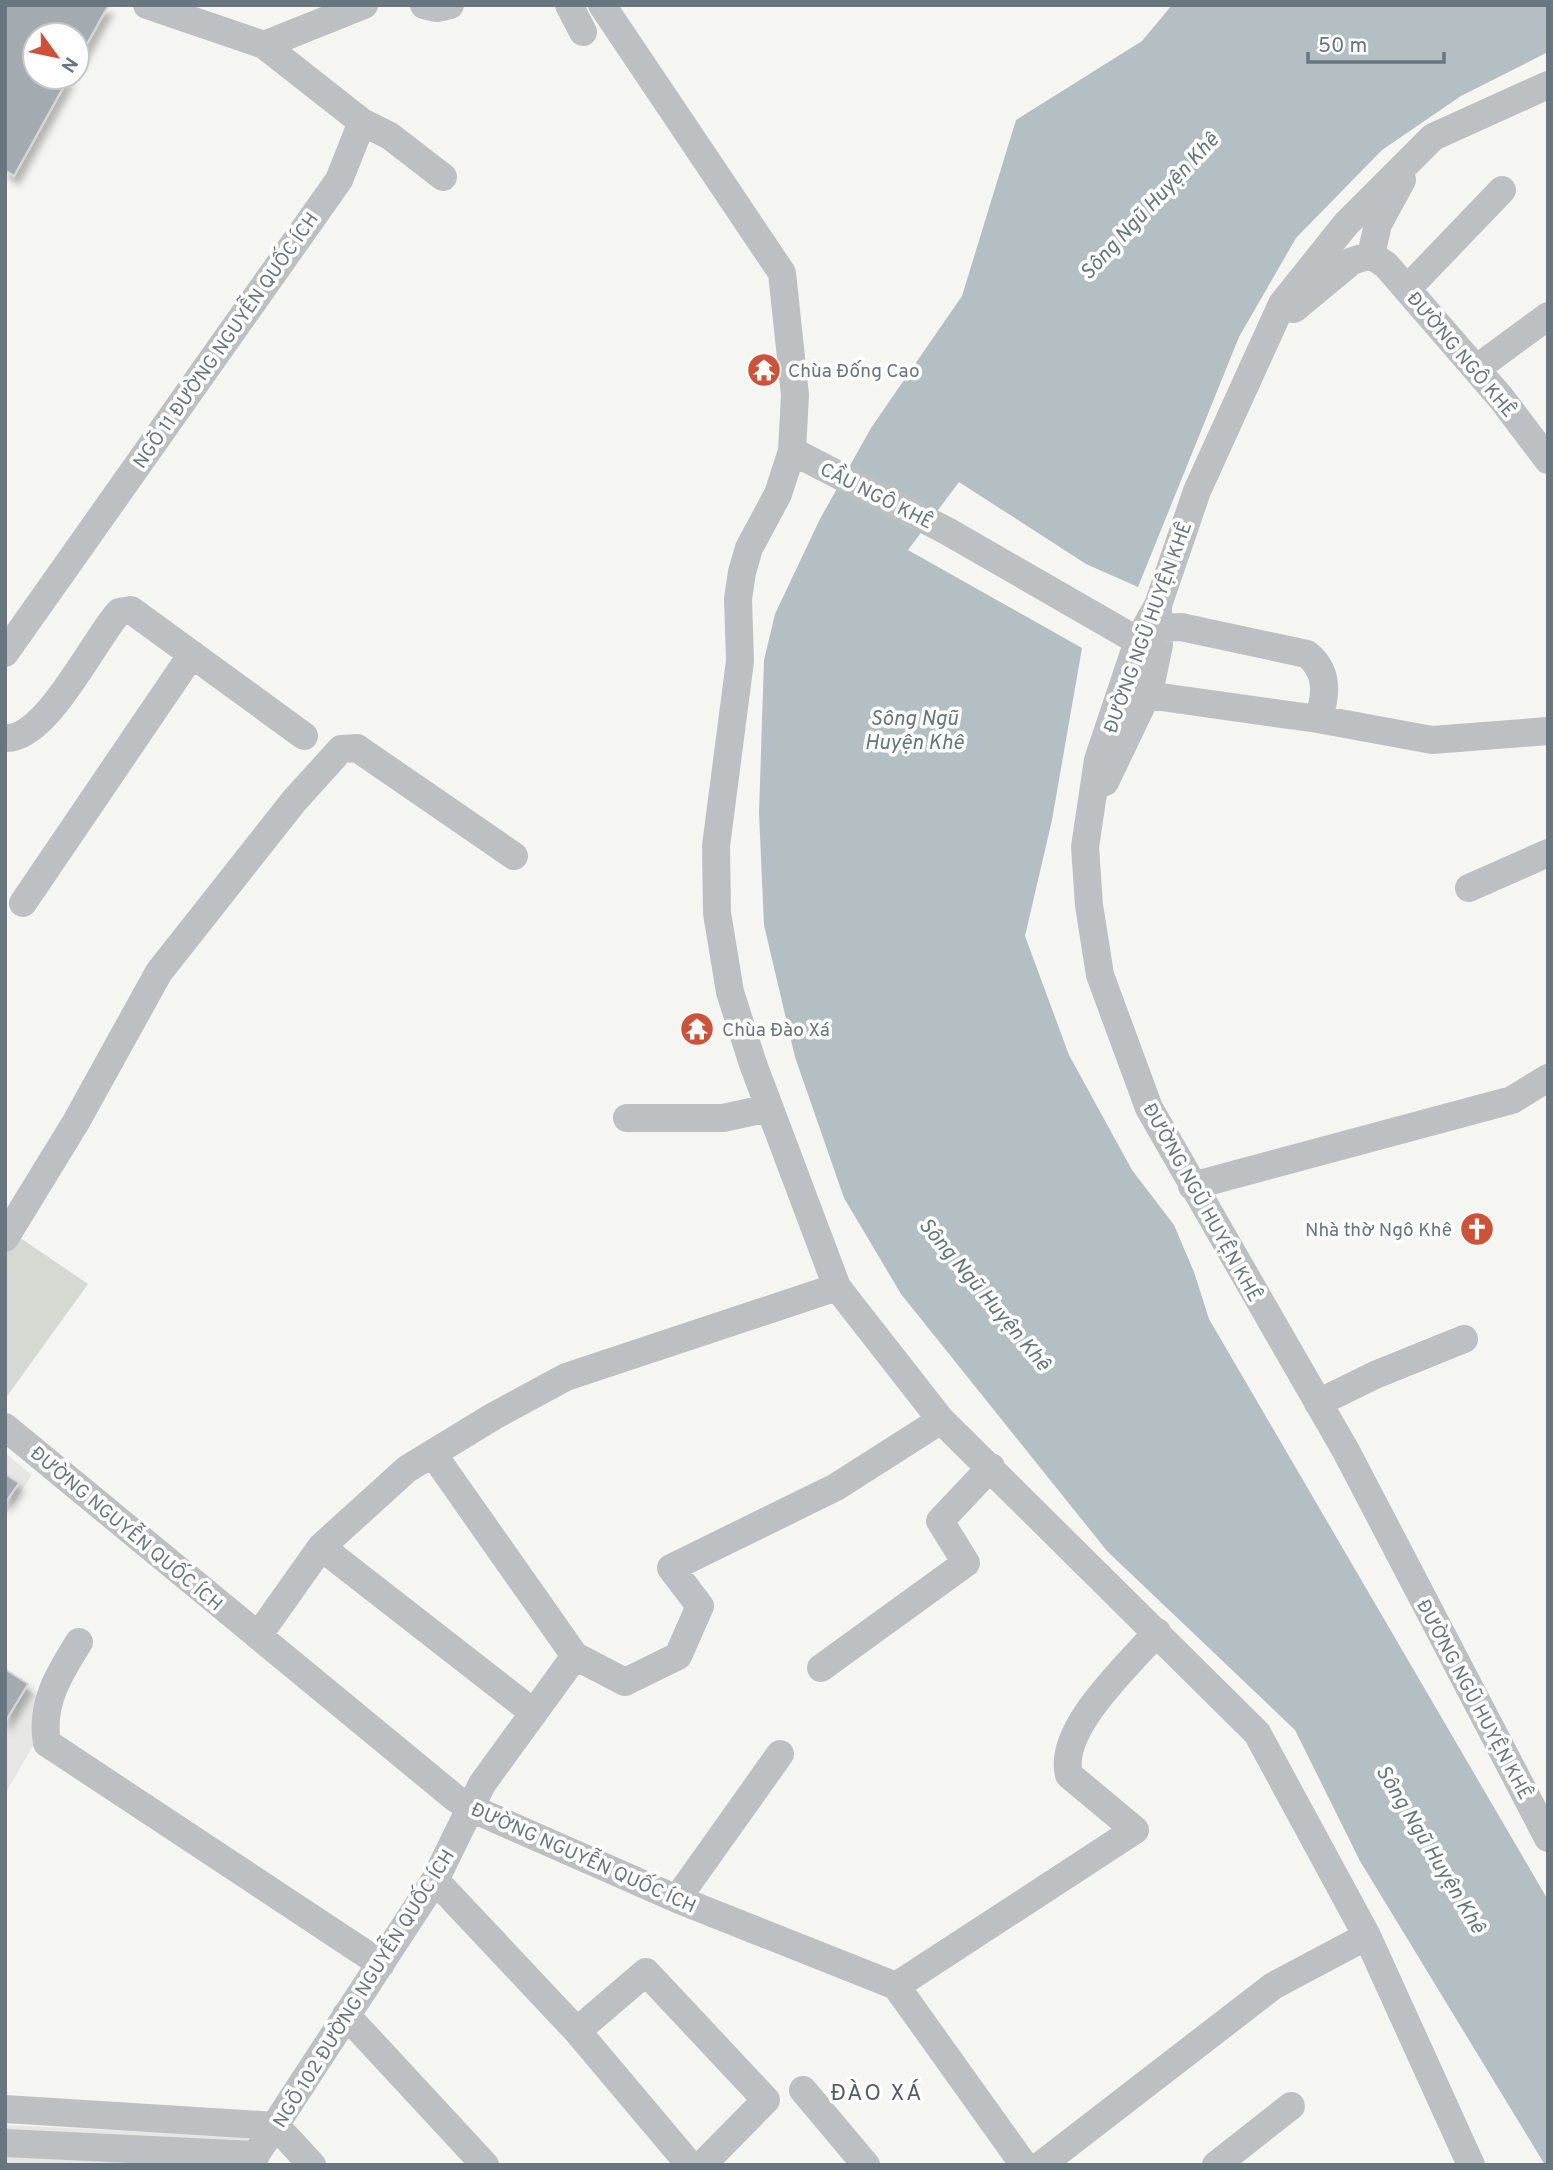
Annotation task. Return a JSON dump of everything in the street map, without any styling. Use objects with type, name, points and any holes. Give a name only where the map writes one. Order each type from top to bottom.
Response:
[{"type":"street","points":[[147,5],[264,45],[362,122],[390,136],[443,177]]},
{"type":"street","points":[[264,45],[364,5]]},
{"type":"street","points":[[424,5],[438,8],[450,5]]},
{"type":"street","points":[[569,5],[583,32]]},
{"type":"street","points":[[602,5],[782,273],[799,455],[750,548],[742,572],[738,599],[740,661],[716,846],[717,914],[730,992],[769,1108],[837,1287],[941,1420],[1257,1733],[1367,1936],[1471,2165]]},
{"type":"street","name":"ĐƯỜNG NGŨ HUYỆN KHÊ","points":[[1548,85],[1433,137],[1385,182],[1308,269],[1282,304],[1197,491],[1151,625],[1098,760],[1086,847],[1089,905],[1100,975],[1149,1108],[1318,1404],[1548,1838]]},
{"type":"street","name":"NGÕ 11 ĐƯỜNG NGUYỄN QUỐC ÍCH","points":[[5,653],[339,180],[362,122]]},
{"type":"street","points":[[1266,335],[1352,261],[1371,255],[1378,224],[1393,194],[1433,137]]},
{"type":"street","points":[[1407,289],[1502,190]]},
{"type":"street","name":"ĐƯỜNG NGÔ KHÊ","points":[[1371,255],[1386,265],[1407,289],[1476,369],[1548,460]]},
{"type":"street","points":[[1476,369],[1548,316]]},
{"type":"street","name":"CẦU NGÔ KHÊ","points":[[799,455],[947,531],[1151,625]]},
{"type":"street","points":[[5,738],[30,732],[52,708],[104,628],[119,612],[131,611],[304,736]]},
{"type":"street","points":[[1093,798],[1111,775],[1147,695],[1158,645],[1151,625],[1181,627],[1307,654],[1316,662],[1324,680],[1324,703],[1318,719]]},
{"type":"street","points":[[23,903],[192,654]]},
{"type":"street","points":[[1147,695],[1318,719],[1432,740],[1548,730]]},
{"type":"street","points":[[5,1238],[76,1122],[159,972],[294,801],[341,749],[357,748],[514,856]]},
{"type":"street","points":[[1469,888],[1548,853]]},
{"type":"street","points":[[1192,1186],[1513,1100],[1548,1078]]},
{"type":"street","points":[[627,1118],[723,1118],[769,1108]]},
{"type":"street","points":[[258,1636],[321,1547],[407,1469],[494,1416],[566,1377],[837,1287]]},
{"type":"street","points":[[1318,1404],[1375,1375],[1464,1339]]},
{"type":"street","points":[[433,1454],[575,1656],[625,1682],[678,1656],[700,1606],[671,1568],[836,1487],[941,1420]]},
{"type":"street","name":"ĐƯỜNG NGUYỄN QUỐC ÍCH","points":[[5,1427],[392,1748],[473,1809],[677,1899],[896,1986]]},
{"type":"street","points":[[821,1668],[966,1563],[940,1521],[990,1467]]},
{"type":"street","points":[[321,1547],[534,1713]]},
{"type":"street","points":[[1024,2165],[896,1986],[1135,1830],[1069,1775],[1068,1751],[1091,1709],[1157,1632]]},
{"type":"street","points":[[79,1642],[56,1678],[44,1718],[47,1743],[382,1964]]},
{"type":"street","name":"NGÕ 102 ĐƯỜNG NGUYỄN QUỐC ÍCH","points":[[252,2160],[435,1880],[473,1809],[482,1784],[575,1656]]},
{"type":"street","points":[[677,1899],[780,1754]]},
{"type":"street","points":[[435,1880],[577,2031],[691,2165]]},
{"type":"street","points":[[1041,2165],[1273,1986],[1367,1936]]},
{"type":"street","points":[[577,2031],[646,1972],[766,2101],[702,2165]]},
{"type":"street","points":[[346,2015],[485,2165]]},
{"type":"street","points":[[803,2090],[866,2165]]},
{"type":"street","points":[[1216,2165],[1291,2106]]},
{"type":"street","points":[[5,2109],[276,2126],[312,2165]]},
{"type":"street","points":[[5,2143],[252,2160]]},
{"type":"shaded area","points":[[13,1233],[88,1284],[5,1399],[5,1245]]},
{"type":"shaded area","points":[[5,1453],[32,1475],[5,1516]]},
{"type":"shaded area","points":[[5,1675],[55,1708],[5,1794]]},
{"type":"shaded area","points":[[5,2125],[273,2138],[255,2165],[5,2165]]},
{"type":"water","name":"Sông Ngũ Huyện Khê","points":[[1172,5],[1548,5],[1548,52],[1461,96],[1382,150],[1296,238],[1239,337],[1138,587],[1086,564],[959,482],[908,550],[1082,648],[1052,820],[1025,936],[1069,1055],[1132,1170],[1174,1225],[1194,1272],[1209,1319],[1548,1900],[1548,2165],[1545,2165],[1360,1861],[1295,1730],[1107,1551],[901,1294],[844,1198],[795,1057],[764,925],[759,813],[764,660],[775,614],[820,519],[871,428],[962,296],[1016,120],[1142,41]]},
{"type":"building","points":[[5,5],[108,6],[91,37],[91,21],[21,21],[21,91],[61,91],[14,176],[5,170]]},
{"type":"building","points":[[5,1474],[19,1483],[5,1503]]},
{"type":"building","points":[[5,1669],[28,1684],[5,1722]]},
{"type":"place","name":"Chùa Đống Cao","points":[[764,370]]},
{"type":"place","name":"Chùa Đào Xá","points":[[697,1029]]},
{"type":"place","name":"Nhà thờ Ngô Khê","points":[[1477,1229]]},
{"type":"district","name":"ĐÀO XÁ","points":[[877,2092]]}]
